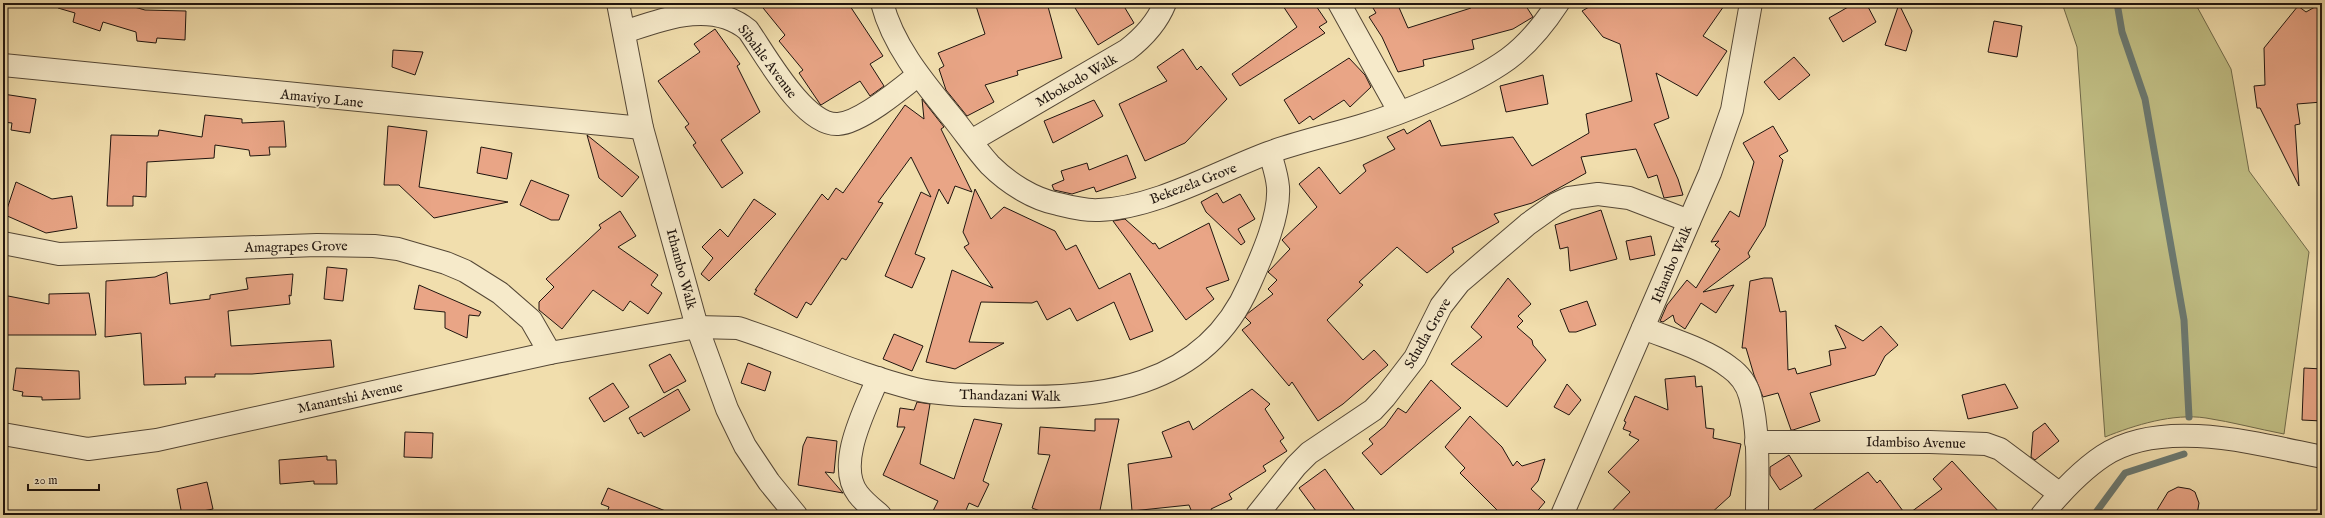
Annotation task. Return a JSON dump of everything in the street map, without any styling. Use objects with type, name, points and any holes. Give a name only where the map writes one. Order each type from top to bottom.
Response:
[{"type":"street","name":"Ithambo Walk","points":[[618,3],[642,128],[664,203],[697,328],[727,409],[744,446],[769,482],[796,515]]},
{"type":"street","name":"Bekezela Grove","points":[[882,3],[896,38],[918,75],[991,165],[1021,189],[1057,204],[1099,210],[1138,203],[1179,190],[1270,153],[1364,125],[1455,89],[1509,58],[1545,22],[1558,3]]},
{"type":"street","name":"Mbokodo Walk","points":[[971,141],[1127,50],[1150,30],[1158,19],[1165,3]]},
{"type":"street","points":[[1340,3],[1399,111]]},
{"type":"street","name":"Ithambo Walk","points":[[1562,515],[1710,173],[1732,110],[1751,3]]},
{"type":"street","name":"Sibahle Avenue","points":[[624,32],[661,20],[690,13],[718,12],[727,16],[739,22],[748,30],[799,102],[819,118],[831,124],[839,124],[851,120],[892,96],[918,75]]},
{"type":"street","name":"Amaviyo Lane","points":[[3,65],[642,128]]},
{"type":"street","name":"Thandazani Walk","points":[[697,328],[738,328],[878,378],[917,389],[953,394],[1028,398],[1062,396],[1120,389],[1158,377],[1192,357],[1220,332],[1239,306],[1262,253],[1277,202],[1276,175],[1270,153]]},
{"type":"street","name":"Sdudla Grove","points":[[1257,515],[1296,466],[1309,453],[1373,410],[1385,397],[1415,358],[1441,306],[1459,283],[1551,208],[1569,198],[1598,194],[1629,198],[1689,221]]},
{"type":"street","name":"Amagrapes Grove","points":[[3,243],[59,254],[317,244],[374,246],[398,249],[446,263],[465,271],[494,289],[531,320],[550,353]]},
{"type":"street","name":"Manantshi Avenue","points":[[3,434],[88,449],[112,448],[157,440],[550,353],[697,328]]},
{"type":"street","points":[[1643,328],[1718,359],[1740,376],[1750,396],[1756,442],[1757,515]]},
{"type":"street","points":[[878,378],[855,437],[850,456],[849,471],[857,493],[880,515]]},
{"type":"street","points":[[2042,515],[2082,472],[2104,456],[2116,449],[2148,440],[2210,436],[2322,457]]},
{"type":"street","name":"Idambiso Avenue","points":[[1756,442],[1930,442],[1986,444],[2000,449],[2060,494]]},
{"type":"shaded area","points":[[2062,3],[2195,3],[2231,69],[2249,171],[2309,252],[2284,434],[2206,418],[2181,417],[2141,424],[2105,437],[2077,47]]},
{"type":"building","points":[[59,3],[120,3],[145,10],[186,11],[185,40],[157,38],[156,43],[137,41],[136,32],[103,22],[100,31],[73,22],[75,13],[58,8]]},
{"type":"building","points":[[759,3],[848,3],[883,56],[870,64],[884,86],[870,96],[860,81],[821,105],[799,73],[803,70],[779,41],[785,35]]},
{"type":"building","points":[[975,3],[1047,3],[1062,58],[1017,71],[1018,75],[985,85],[994,102],[967,116],[946,90],[939,69],[944,66],[938,53],[985,34]]},
{"type":"building","points":[[1072,3],[1122,3],[1134,23],[1098,45]]},
{"type":"building","points":[[1281,3],[1314,3],[1327,22],[1319,27],[1325,33],[1240,86],[1232,74],[1297,27]]},
{"type":"building","points":[[1370,3],[1397,3],[1408,28],[1471,8],[1470,3],[1524,3],[1533,17],[1513,29],[1472,40],[1474,49],[1423,60],[1424,66],[1398,72],[1382,37],[1369,17],[1376,13]]},
{"type":"building","points":[[1596,3],[1726,3],[1703,36],[1727,51],[1697,96],[1656,73],[1669,118],[1654,124],[1678,179],[1683,195],[1664,198],[1657,175],[1648,178],[1636,149],[1581,157],[1586,173],[1532,203],[1494,214],[1499,222],[1452,248],[1454,252],[1427,273],[1397,247],[1359,282],[1363,285],[1327,320],[1363,360],[1374,350],[1388,365],[1343,404],[1318,421],[1292,382],[1289,386],[1242,330],[1251,323],[1245,317],[1247,314],[1273,294],[1268,289],[1277,280],[1268,272],[1290,249],[1282,240],[1317,207],[1299,184],[1319,167],[1340,194],[1366,171],[1363,165],[1395,149],[1387,137],[1404,129],[1407,134],[1430,120],[1441,146],[1513,137],[1532,166],[1589,133],[1586,114],[1632,101],[1620,44],[1603,37],[1582,11]]},
{"type":"building","points":[[1855,3],[1866,3],[1876,22],[1843,42],[1829,18]]},
{"type":"building","points":[[2322,3],[2322,102],[2297,104],[2300,124],[2295,125],[2299,186],[2260,108],[2257,108],[2254,86],[2265,85],[2264,48],[2298,6],[2306,12]]},
{"type":"building","points":[[1899,4],[1912,31],[1906,51],[1885,45]]},
{"type":"building","points":[[1994,21],[2022,26],[2017,57],[1988,52]]},
{"type":"building","points":[[715,29],[740,64],[737,66],[760,112],[721,140],[743,173],[722,188],[693,145],[696,143],[685,127],[689,124],[658,81],[700,52],[694,44]]},
{"type":"building","points":[[1183,49],[1197,70],[1201,66],[1227,99],[1185,143],[1145,161],[1119,104],[1167,81],[1157,67]]},
{"type":"building","points":[[393,50],[423,52],[415,75],[392,67]]},
{"type":"building","points":[[1794,57],[1810,75],[1779,100],[1764,82]]},
{"type":"building","points":[[1349,58],[1365,75],[1371,87],[1350,107],[1344,100],[1313,120],[1310,116],[1299,124],[1284,100]]},
{"type":"building","points":[[1543,75],[1548,104],[1506,112],[1500,86]]},
{"type":"building","points":[[3,94],[36,99],[30,133],[11,130],[12,123],[3,122]]},
{"type":"building","points":[[922,99],[944,127],[941,129],[972,192],[955,186],[948,204],[939,189],[915,254],[925,258],[912,288],[885,276],[921,192],[931,197],[911,157],[878,202],[883,203],[846,260],[842,258],[811,305],[806,302],[797,318],[754,294],[757,290],[755,290],[822,194],[828,200],[836,188],[843,193],[905,105],[924,119]]},
{"type":"building","points":[[1094,100],[1103,116],[1053,143],[1044,121]]},
{"type":"building","points":[[205,115],[242,119],[242,123],[284,121],[286,147],[269,147],[270,155],[250,156],[249,150],[215,145],[214,158],[147,162],[146,197],[133,196],[133,206],[107,206],[111,135],[158,136],[159,130],[202,137]]},
{"type":"building","points":[[388,126],[427,131],[419,187],[508,202],[434,218],[399,185],[384,185]]},
{"type":"building","points":[[1773,126],[1788,151],[1779,156],[1783,160],[1765,226],[1748,253],[1750,257],[1703,292],[1734,285],[1716,313],[1701,303],[1685,329],[1675,322],[1673,315],[1663,322],[1660,321],[1667,305],[1687,280],[1696,288],[1720,249],[1715,245],[1719,241],[1711,242],[1730,211],[1739,217],[1754,162],[1743,143]]},
{"type":"building","points":[[587,135],[639,177],[622,197],[599,178]]},
{"type":"building","points":[[481,147],[512,153],[507,179],[477,173]]},
{"type":"building","points":[[1127,155],[1136,178],[1096,192],[1094,187],[1072,194],[1054,190],[1052,185],[1064,180],[1061,171],[1087,163],[1089,170]]},
{"type":"building","points":[[531,180],[569,195],[559,220],[551,220],[520,205]]},
{"type":"building","points":[[16,182],[52,199],[72,196],[77,228],[46,233],[5,215]]},
{"type":"building","points":[[975,189],[991,219],[1004,207],[1055,231],[1066,250],[1076,245],[1099,289],[1130,273],[1153,331],[1130,340],[1114,302],[1077,321],[1070,308],[1047,320],[1037,301],[1032,303],[981,302],[969,342],[1004,343],[955,369],[926,362],[952,270],[993,288],[964,247],[969,244],[963,232]]},
{"type":"building","points":[[1217,193],[1223,203],[1240,194],[1255,219],[1238,229],[1245,242],[1241,245],[1206,212],[1201,202]]},
{"type":"building","points":[[754,199],[776,214],[709,281],[701,274],[713,258],[702,247],[720,229],[728,237]]},
{"type":"building","points":[[1601,210],[1617,259],[1570,271],[1568,247],[1560,249],[1555,225]]},
{"type":"building","points":[[620,211],[636,236],[618,247],[658,275],[651,285],[662,293],[648,314],[630,301],[623,311],[593,290],[562,329],[539,310],[539,302],[554,287],[546,279],[601,228],[599,225]]},
{"type":"building","points":[[1125,219],[1153,244],[1155,243],[1159,249],[1209,223],[1229,280],[1206,288],[1214,299],[1186,320],[1113,221]]},
{"type":"building","points":[[1651,236],[1655,255],[1630,260],[1626,241]]},
{"type":"building","points":[[327,267],[347,269],[343,301],[324,299]]},
{"type":"building","points":[[167,272],[170,304],[210,299],[210,295],[248,289],[246,278],[293,274],[291,296],[289,295],[290,304],[228,311],[231,346],[331,340],[334,367],[252,374],[215,374],[215,377],[185,377],[186,384],[144,385],[141,333],[105,337],[106,281],[155,277]]},
{"type":"building","points":[[1508,278],[1531,304],[1518,316],[1523,321],[1517,327],[1532,340],[1533,345],[1546,360],[1507,407],[1451,364],[1482,337],[1471,327]]},
{"type":"building","points":[[1772,278],[1780,312],[1786,311],[1788,370],[1795,368],[1797,374],[1831,365],[1829,351],[1846,348],[1835,325],[1863,341],[1881,326],[1898,345],[1885,356],[1875,375],[1810,393],[1820,421],[1793,430],[1791,430],[1778,393],[1763,397],[1754,375],[1746,348],[1742,348],[1750,281]]},
{"type":"building","points":[[419,285],[481,312],[479,316],[469,315],[467,338],[445,328],[445,312],[414,309]]},
{"type":"building","points":[[89,293],[96,335],[3,335],[3,295],[49,304],[49,294]]},
{"type":"building","points":[[1587,301],[1596,325],[1576,332],[1569,332],[1560,310]]},
{"type":"building","points":[[894,334],[923,346],[912,371],[883,359]]},
{"type":"building","points":[[670,354],[686,381],[664,393],[649,365]]},
{"type":"building","points":[[748,363],[771,372],[765,391],[741,383]]},
{"type":"building","points":[[16,368],[79,371],[80,399],[42,400],[42,397],[22,396],[23,392],[13,390]]},
{"type":"building","points":[[2304,368],[2322,369],[2322,421],[2302,420]]},
{"type":"building","points":[[1695,376],[1696,387],[1702,386],[1706,428],[1714,429],[1713,438],[1741,444],[1730,496],[1709,515],[1608,515],[1630,492],[1608,472],[1639,440],[1629,435],[1631,432],[1623,429],[1626,422],[1624,421],[1635,396],[1668,410],[1665,379]]},
{"type":"building","points":[[1431,380],[1461,408],[1381,475],[1362,453],[1373,444],[1369,439],[1385,426],[1398,408],[1406,413]]},
{"type":"building","points":[[613,383],[629,407],[604,422],[589,398]]},
{"type":"building","points":[[1567,384],[1581,400],[1569,415],[1554,407]]},
{"type":"building","points":[[2005,384],[2018,408],[1968,419],[1962,395]]},
{"type":"building","points":[[678,389],[690,410],[644,437],[641,432],[638,434],[629,418]]},
{"type":"building","points":[[1252,389],[1270,404],[1265,409],[1284,438],[1280,441],[1287,451],[1263,466],[1266,471],[1229,494],[1232,499],[1211,509],[1213,515],[1193,515],[1189,505],[1132,511],[1128,464],[1172,457],[1162,432],[1189,421],[1193,430]]},
{"type":"building","points":[[917,402],[930,404],[920,464],[954,479],[974,419],[1002,424],[983,481],[989,484],[978,507],[969,503],[964,515],[931,515],[938,501],[883,475],[905,427],[897,427],[900,408],[914,410]]},
{"type":"building","points":[[1470,416],[1502,447],[1513,466],[1517,461],[1522,466],[1545,459],[1538,481],[1531,489],[1545,502],[1534,515],[1502,515],[1460,473],[1465,468],[1445,447]]},
{"type":"building","points":[[1095,419],[1119,419],[1099,515],[1051,515],[1032,508],[1050,455],[1038,454],[1040,427],[1095,431]]},
{"type":"building","points":[[2045,423],[2059,441],[2035,460],[2031,457],[2033,432]]},
{"type":"building","points":[[405,432],[433,433],[432,458],[404,457]]},
{"type":"building","points":[[807,437],[837,441],[834,473],[825,472],[843,493],[798,485],[803,446]]},
{"type":"building","points":[[1789,455],[1802,476],[1780,490],[1770,475],[1770,467]]},
{"type":"building","points":[[327,456],[327,460],[336,460],[337,484],[314,484],[314,481],[280,484],[279,460]]},
{"type":"building","points":[[1952,461],[2002,515],[1907,515],[1942,489],[1933,479]]},
{"type":"building","points":[[1325,469],[1358,515],[1319,515],[1299,488]]},
{"type":"building","points":[[1868,472],[1877,483],[1880,480],[1906,515],[1806,515]]},
{"type":"building","points":[[207,482],[213,509],[182,515],[177,489]]},
{"type":"building","points":[[2178,487],[2190,489],[2195,492],[2199,503],[2197,515],[2154,515],[2168,492]]},
{"type":"building","points":[[608,488],[673,515],[606,515],[609,507],[601,504]]},
{"type":"waterway","points":[[2117,3],[2122,32],[2145,99],[2184,320],[2189,417]]},
{"type":"waterway","points":[[2094,515],[2125,473],[2184,454]]}]
